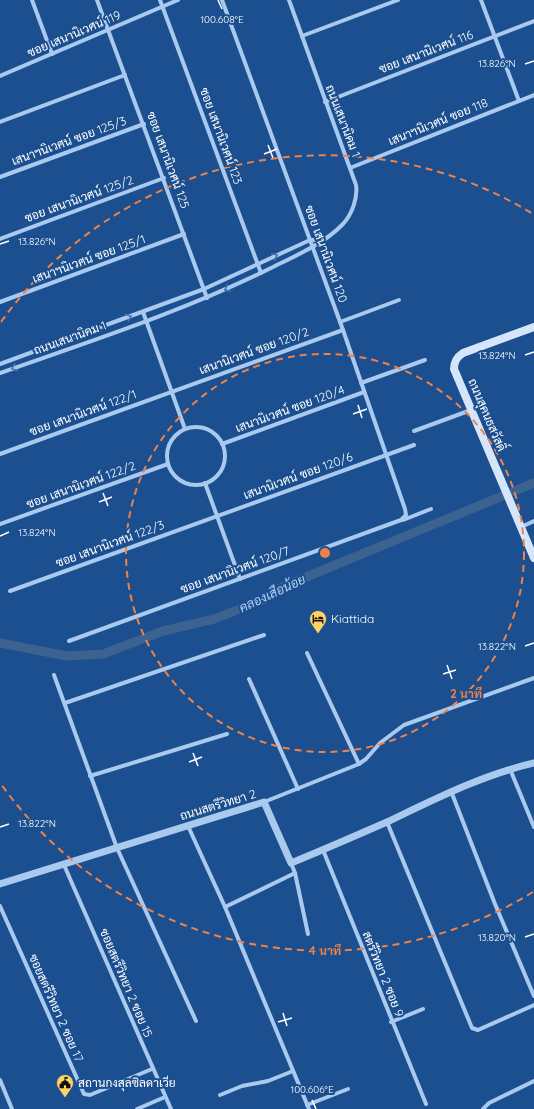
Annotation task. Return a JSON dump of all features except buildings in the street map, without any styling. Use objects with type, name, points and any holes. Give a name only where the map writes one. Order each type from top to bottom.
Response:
[{"type":"main road","name":"ถนนสุคนธสวัสดิ์","points":[[534,327],[459,355],[454,364],[454,369],[534,558]]},
{"type":"street","points":[[32,0],[52,54]]},
{"type":"street","name":"ซอย เสนานิเวศน์ 125","points":[[97,0],[164,178],[207,298]]},
{"type":"street","name":"ซอย เสนานิเวศน์ 123","points":[[160,0],[261,273]]},
{"type":"street","name":"ซอย เสนานิเวศน์ 119","points":[[0,76],[178,0]]},
{"type":"street","name":"ซอย เสนานิเวศน์ 120","points":[[222,0],[343,330],[406,515]]},
{"type":"street","name":"ถนนเสนานิคม 1","points":[[0,373],[207,298],[313,247],[343,224],[354,206],[357,192],[350,168],[289,0]]},
{"type":"street","points":[[302,36],[398,0]]},
{"type":"street","points":[[481,0],[519,101]]},
{"type":"street","name":"ซอย เสนานิเวศน์ 116","points":[[325,102],[534,21]]},
{"type":"street","points":[[0,122],[125,75]]},
{"type":"street","name":"เสนาฯนิเวศน์ ซอย 118","points":[[350,168],[534,95]]},
{"type":"street","name":"เสนาฯนิเวศน์ ซอย 125/3","points":[[0,177],[144,124]]},
{"type":"street","name":"ซอย เสนานิเวศน์ 125/2","points":[[0,239],[164,178]]},
{"type":"street","name":"เสนาฯนิเวศน์ ซอย 125/1","points":[[0,302],[184,234]]},
{"type":"street","name":"ถนนเสนานิคม 1","points":[[0,364],[204,289],[310,240],[323,240]]},
{"type":"street","points":[[340,322],[399,300]]},
{"type":"street","points":[[143,312],[185,429]]},
{"type":"street","name":"เสนานิเวศน์ ซอย 120/2","points":[[172,391],[343,330]]},
{"type":"street","points":[[361,383],[425,360]]},
{"type":"street","name":"ซอย เสนานิเวศน์ 122/1","points":[[0,454],[172,391]]},
{"type":"street","name":"เสนานิเวศน์ ซอย 120/4","points":[[222,444],[364,392]]},
{"type":"street","points":[[414,431],[471,410]]},
{"type":"street","points":[[203,428],[214,434],[222,444],[224,460],[222,468],[218,474],[205,483],[185,483],[174,475],[168,464],[167,455],[170,443],[178,433],[185,429],[203,428]]},
{"type":"street","name":"เสนานิเวศน์ ซอย 120/6","points":[[217,516],[414,445]]},
{"type":"street","name":"ซอย เสนานิเวศน์ 122/2","points":[[0,524],[168,464]]},
{"type":"street","points":[[205,483],[240,579]]},
{"type":"street","points":[[401,520],[431,509]]},
{"type":"street","name":"ซอย เสนานิเวศน์ 120/7","points":[[69,641],[401,520],[406,515]]},
{"type":"street","name":"ซอย เสนานิเวศน์ 122/3","points":[[10,591],[217,516]]},
{"type":"street","points":[[521,526],[534,521]]},
{"type":"street","points":[[64,703],[264,635]]},
{"type":"street","points":[[307,653],[359,764]]},
{"type":"street","points":[[54,675],[117,848],[196,1021]]},
{"type":"street","points":[[264,802],[359,764],[366,759],[380,743],[404,725],[534,678]]},
{"type":"street","points":[[248,679],[298,789]]},
{"type":"street","points":[[90,776],[228,734]]},
{"type":"street","points":[[308,934],[295,873],[291,863],[387,822],[450,791],[510,769],[534,763]]},
{"type":"street","points":[[510,769],[534,827]]},
{"type":"street","points":[[450,791],[495,904],[534,996]]},
{"type":"street","name":"ถนนสตรีวิทยา 2","points":[[0,884],[264,802],[291,863]]},
{"type":"street","points":[[387,822],[472,1028],[478,1030],[534,1005]]},
{"type":"street","points":[[188,826],[225,907],[308,1107],[348,1089]]},
{"type":"street","name":"สตรีวิทยา 2 ซอย 9","points":[[323,850],[391,1022],[426,1104]]},
{"type":"street","name":"ซอยสตรีวิทยา 2 ซอย 15","points":[[64,865],[152,1069],[171,1109]]},
{"type":"street","points":[[225,907],[295,873]]},
{"type":"street","name":"ซอยสตรีวิทยา 2 ซอย 17","points":[[0,906],[84,1094],[90,1095],[152,1069]]},
{"type":"street","points":[[391,1022],[423,1009]]},
{"type":"street","points":[[220,1095],[242,1086],[268,1081],[293,1071]]},
{"type":"street","points":[[0,1080],[12,1109]]},
{"type":"street","points":[[483,1109],[489,1103],[534,1081]]},
{"type":"street","points":[[137,1109],[165,1097]]},
{"type":"waterway","name":"คลองเสือน้อย","points":[[0,643],[67,656],[103,654],[163,631],[214,619],[263,600],[282,587],[534,483]]},
{"type":"place","name":"Kiattida","points":[[318,634]]},
{"type":"place","name":"สถานกงสุลซิลดาเวีย","points":[[65,1098]]}]
